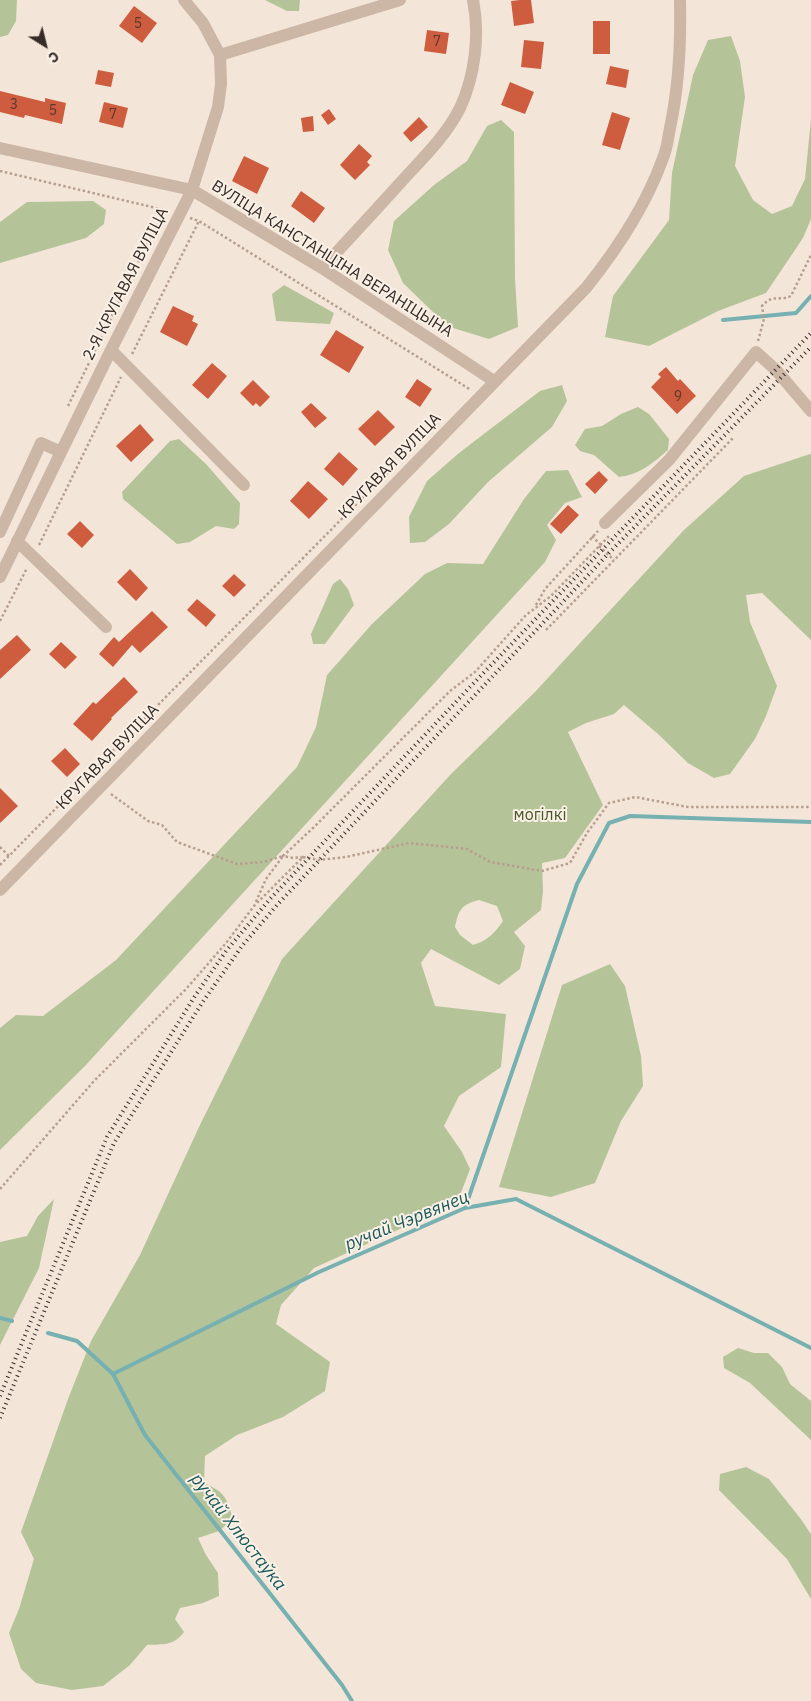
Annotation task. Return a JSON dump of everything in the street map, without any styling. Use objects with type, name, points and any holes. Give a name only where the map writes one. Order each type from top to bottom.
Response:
[{"type":"street","name":"2-Я КРУГАВАЯ ВУЛІЦА","points":[[0,577],[192,190],[218,107],[222,84],[220,55],[203,23],[184,0]]},
{"type":"street","points":[[220,55],[400,0]]},
{"type":"street","points":[[322,268],[429,152],[460,108],[470,83],[476,44],[473,0]]},
{"type":"street","name":"КРУГАВАЯ ВУЛІЦА","points":[[3,882],[102,787],[586,288],[609,259],[636,216],[664,157],[675,104],[681,49],[680,0]]},
{"type":"street","name":"ВУЛІЦА КАНСТАНЦІНА ВЕРАНІЦЫНА","points":[[0,148],[192,190],[322,268],[494,381]]},
{"type":"street","points":[[111,350],[244,485]]},
{"type":"street","points":[[605,523],[669,460],[756,352],[776,370],[811,411]]},
{"type":"street","points":[[0,532],[41,443],[61,452]]},
{"type":"street","points":[[17,541],[106,627]]},
{"type":"path","points":[[0,170],[164,209],[66,411]]},
{"type":"path","points":[[0,621],[199,221],[471,389],[465,396]]},
{"type":"path","points":[[756,352],[764,319],[762,306],[767,300],[774,297],[785,298],[791,296],[811,255]]},
{"type":"path","points":[[546,630],[733,438]]},
{"type":"path","points":[[0,865],[392,468]]},
{"type":"path","points":[[254,906],[266,878],[283,856],[450,691],[475,672],[535,606],[544,589],[605,523]]},
{"type":"path","points":[[592,536],[614,560]]},
{"type":"path","points":[[535,606],[551,596]]},
{"type":"path","points":[[102,787],[148,821],[162,825],[177,842],[237,864],[263,862],[283,856],[319,860],[346,857],[409,843],[468,849],[490,862],[542,871],[570,863],[587,833],[609,803],[635,797],[688,807],[811,808]]},
{"type":"path","points":[[0,847],[9,856]]},
{"type":"path","points":[[0,1189],[94,1081],[187,988],[226,943],[254,906],[303,857]]},
{"type":"green space","points":[[0,0],[17,0],[16,21],[8,35],[0,37]]},
{"type":"green space","points":[[265,0],[300,0],[299,11],[287,11]]},
{"type":"green space","points":[[731,36],[740,61],[745,97],[735,166],[753,200],[772,214],[792,206],[805,179],[811,119],[811,219],[803,238],[766,293],[718,311],[649,346],[605,337],[613,296],[669,220],[672,173],[693,75],[708,40]]},
{"type":"green space","points":[[501,120],[514,132],[515,278],[518,327],[489,339],[453,328],[435,314],[403,283],[388,250],[394,221],[434,185],[467,161],[487,126]]},
{"type":"green space","points":[[93,201],[106,210],[104,224],[86,238],[0,263],[0,222],[27,202]]},
{"type":"green space","points":[[284,285],[334,313],[330,324],[276,321],[272,294]]},
{"type":"green space","points":[[562,385],[567,401],[552,427],[488,482],[449,524],[425,542],[410,543],[409,517],[427,481],[459,453],[540,391]]},
{"type":"green space","points":[[638,407],[649,414],[669,439],[668,450],[645,468],[633,474],[619,477],[594,455],[580,451],[575,445],[585,429],[602,426],[621,414]]},
{"type":"green space","points":[[179,439],[206,464],[240,503],[239,524],[234,529],[216,526],[190,542],[177,544],[123,499],[122,492],[170,441]]},
{"type":"green space","name":"могілкі","points":[[811,454],[811,640],[762,593],[746,595],[750,622],[777,686],[755,739],[730,774],[714,778],[688,763],[624,705],[614,714],[586,723],[568,732],[603,805],[565,858],[542,863],[543,891],[541,910],[514,932],[525,946],[520,969],[499,985],[431,949],[421,963],[435,1006],[506,1014],[501,1067],[459,1096],[444,1126],[462,1152],[470,1169],[457,1203],[314,1268],[281,1305],[276,1324],[330,1362],[325,1391],[283,1417],[237,1435],[205,1456],[204,1483],[224,1496],[233,1519],[219,1531],[198,1538],[218,1573],[219,1596],[203,1603],[180,1608],[175,1619],[184,1632],[180,1637],[168,1643],[147,1645],[130,1665],[103,1686],[72,1690],[36,1683],[21,1669],[9,1633],[19,1609],[34,1559],[21,1532],[68,1399],[91,1341],[140,1255],[199,1127],[282,959],[451,774],[535,692],[684,530],[744,476]],"holes":[[[479,900],[497,906],[503,921],[490,936],[473,945],[460,935],[455,927],[458,916],[465,906]]]},
{"type":"green space","points":[[568,470],[582,497],[565,503],[547,525],[556,540],[545,562],[85,1066],[0,1150],[0,1028],[16,1015],[43,1016],[116,960],[297,767],[316,727],[327,675],[372,624],[425,574],[447,563],[483,564],[524,499],[546,471]]},
{"type":"green space","points":[[340,579],[348,589],[354,605],[325,644],[313,644],[311,634],[333,584]]},
{"type":"green space","points":[[610,964],[625,986],[641,1056],[643,1086],[621,1121],[595,1183],[551,1197],[499,1187],[562,985]]},
{"type":"green space","points":[[54,1199],[39,1268],[0,1345],[0,1242],[27,1236],[38,1216]]},
{"type":"green space","points":[[738,1348],[754,1353],[768,1353],[782,1367],[790,1384],[811,1401],[811,1440],[750,1383],[724,1368],[723,1357]]},
{"type":"green space","points":[[746,1467],[769,1479],[811,1534],[811,1599],[787,1559],[719,1490],[720,1474]]},
{"type":"building","points":[[531,0],[534,23],[514,26],[511,1]]},
{"type":"building","points":[[134,6],[157,23],[142,43],[119,26]]},
{"type":"building","points":[[593,21],[610,21],[610,54],[593,54]]},
{"type":"building","points":[[427,30],[449,33],[446,54],[424,51]]},
{"type":"building","points":[[524,40],[544,42],[541,69],[521,67]]},
{"type":"building","points":[[610,66],[629,70],[626,88],[606,84]]},
{"type":"building","points":[[98,70],[114,73],[111,87],[95,84]]},
{"type":"building","points":[[510,82],[534,92],[525,114],[501,105]]},
{"type":"building","points":[[0,91],[45,102],[45,98],[66,103],[62,124],[25,115],[24,118],[0,112]]},
{"type":"building","points":[[104,102],[128,108],[123,128],[99,122]]},
{"type":"building","points":[[329,109],[336,119],[328,125],[321,115]]},
{"type":"building","points":[[612,112],[630,118],[620,150],[602,145]]},
{"type":"building","points":[[313,116],[314,131],[303,132],[301,118]]},
{"type":"building","points":[[419,117],[428,127],[411,142],[403,133]]},
{"type":"building","points":[[359,144],[372,156],[367,162],[370,165],[355,180],[340,165]]},
{"type":"building","points":[[244,156],[269,168],[257,194],[232,181]]},
{"type":"building","points":[[301,191],[325,208],[314,223],[291,206]]},
{"type":"building","points":[[173,306],[194,316],[192,321],[198,324],[187,346],[160,332]]},
{"type":"building","points":[[336,330],[364,347],[349,373],[320,355]]},
{"type":"building","points":[[212,363],[227,376],[208,399],[192,385]]},
{"type":"building","points":[[666,367],[678,381],[680,379],[696,396],[677,414],[651,387],[661,377],[658,374]]},
{"type":"building","points":[[417,379],[432,389],[420,407],[405,397]]},
{"type":"building","points":[[253,380],[270,397],[260,407],[256,403],[253,406],[240,393]]},
{"type":"building","points":[[311,403],[327,418],[315,428],[301,412]]},
{"type":"building","points":[[378,410],[395,427],[375,446],[358,429]]},
{"type":"building","points":[[140,424],[154,440],[131,462],[116,446]]},
{"type":"building","points":[[339,452],[358,469],[343,486],[324,469]]},
{"type":"building","points":[[599,471],[608,480],[595,494],[585,484]]},
{"type":"building","points":[[308,481],[328,499],[309,519],[290,501]]},
{"type":"building","points":[[568,505],[579,515],[561,534],[550,524]]},
{"type":"building","points":[[80,521],[94,535],[82,548],[67,534]]},
{"type":"building","points":[[130,569],[148,588],[136,601],[117,582]]},
{"type":"building","points":[[234,574],[246,585],[234,597],[222,586]]},
{"type":"building","points":[[197,599],[216,615],[206,627],[187,610]]},
{"type":"building","points":[[152,611],[168,627],[140,653],[132,645],[113,667],[99,654],[114,637],[119,642]]},
{"type":"building","points":[[17,635],[31,650],[0,679],[0,650]]},
{"type":"building","points":[[61,642],[77,657],[65,669],[49,654]]},
{"type":"building","points":[[124,677],[138,692],[111,718],[92,741],[73,724],[93,702],[96,704]]},
{"type":"building","points":[[65,748],[80,764],[67,777],[51,761]]},
{"type":"building","points":[[0,788],[18,806],[0,823]]},
{"type":"waterway","points":[[723,320],[796,313],[811,296]]},
{"type":"waterway","points":[[465,1208],[577,884],[609,823],[630,816],[811,822]]},
{"type":"waterway","name":"ручай Чэрвянец","points":[[48,1333],[77,1341],[113,1374],[319,1272],[465,1208],[516,1199],[811,1348]]},
{"type":"waterway","name":"ручай Чэрвянец","points":[[0,1318],[12,1321]]},
{"type":"waterway","name":"ручай Хлюстаўка","points":[[113,1374],[145,1435],[342,1685],[352,1701]]},
{"type":"railway","points":[[0,1396],[107,1137],[195,996],[226,951],[270,899],[470,687],[811,333]]},
{"type":"railway","points":[[0,1418],[114,1143],[202,1003],[242,946],[277,905],[608,554],[811,347]]}]
